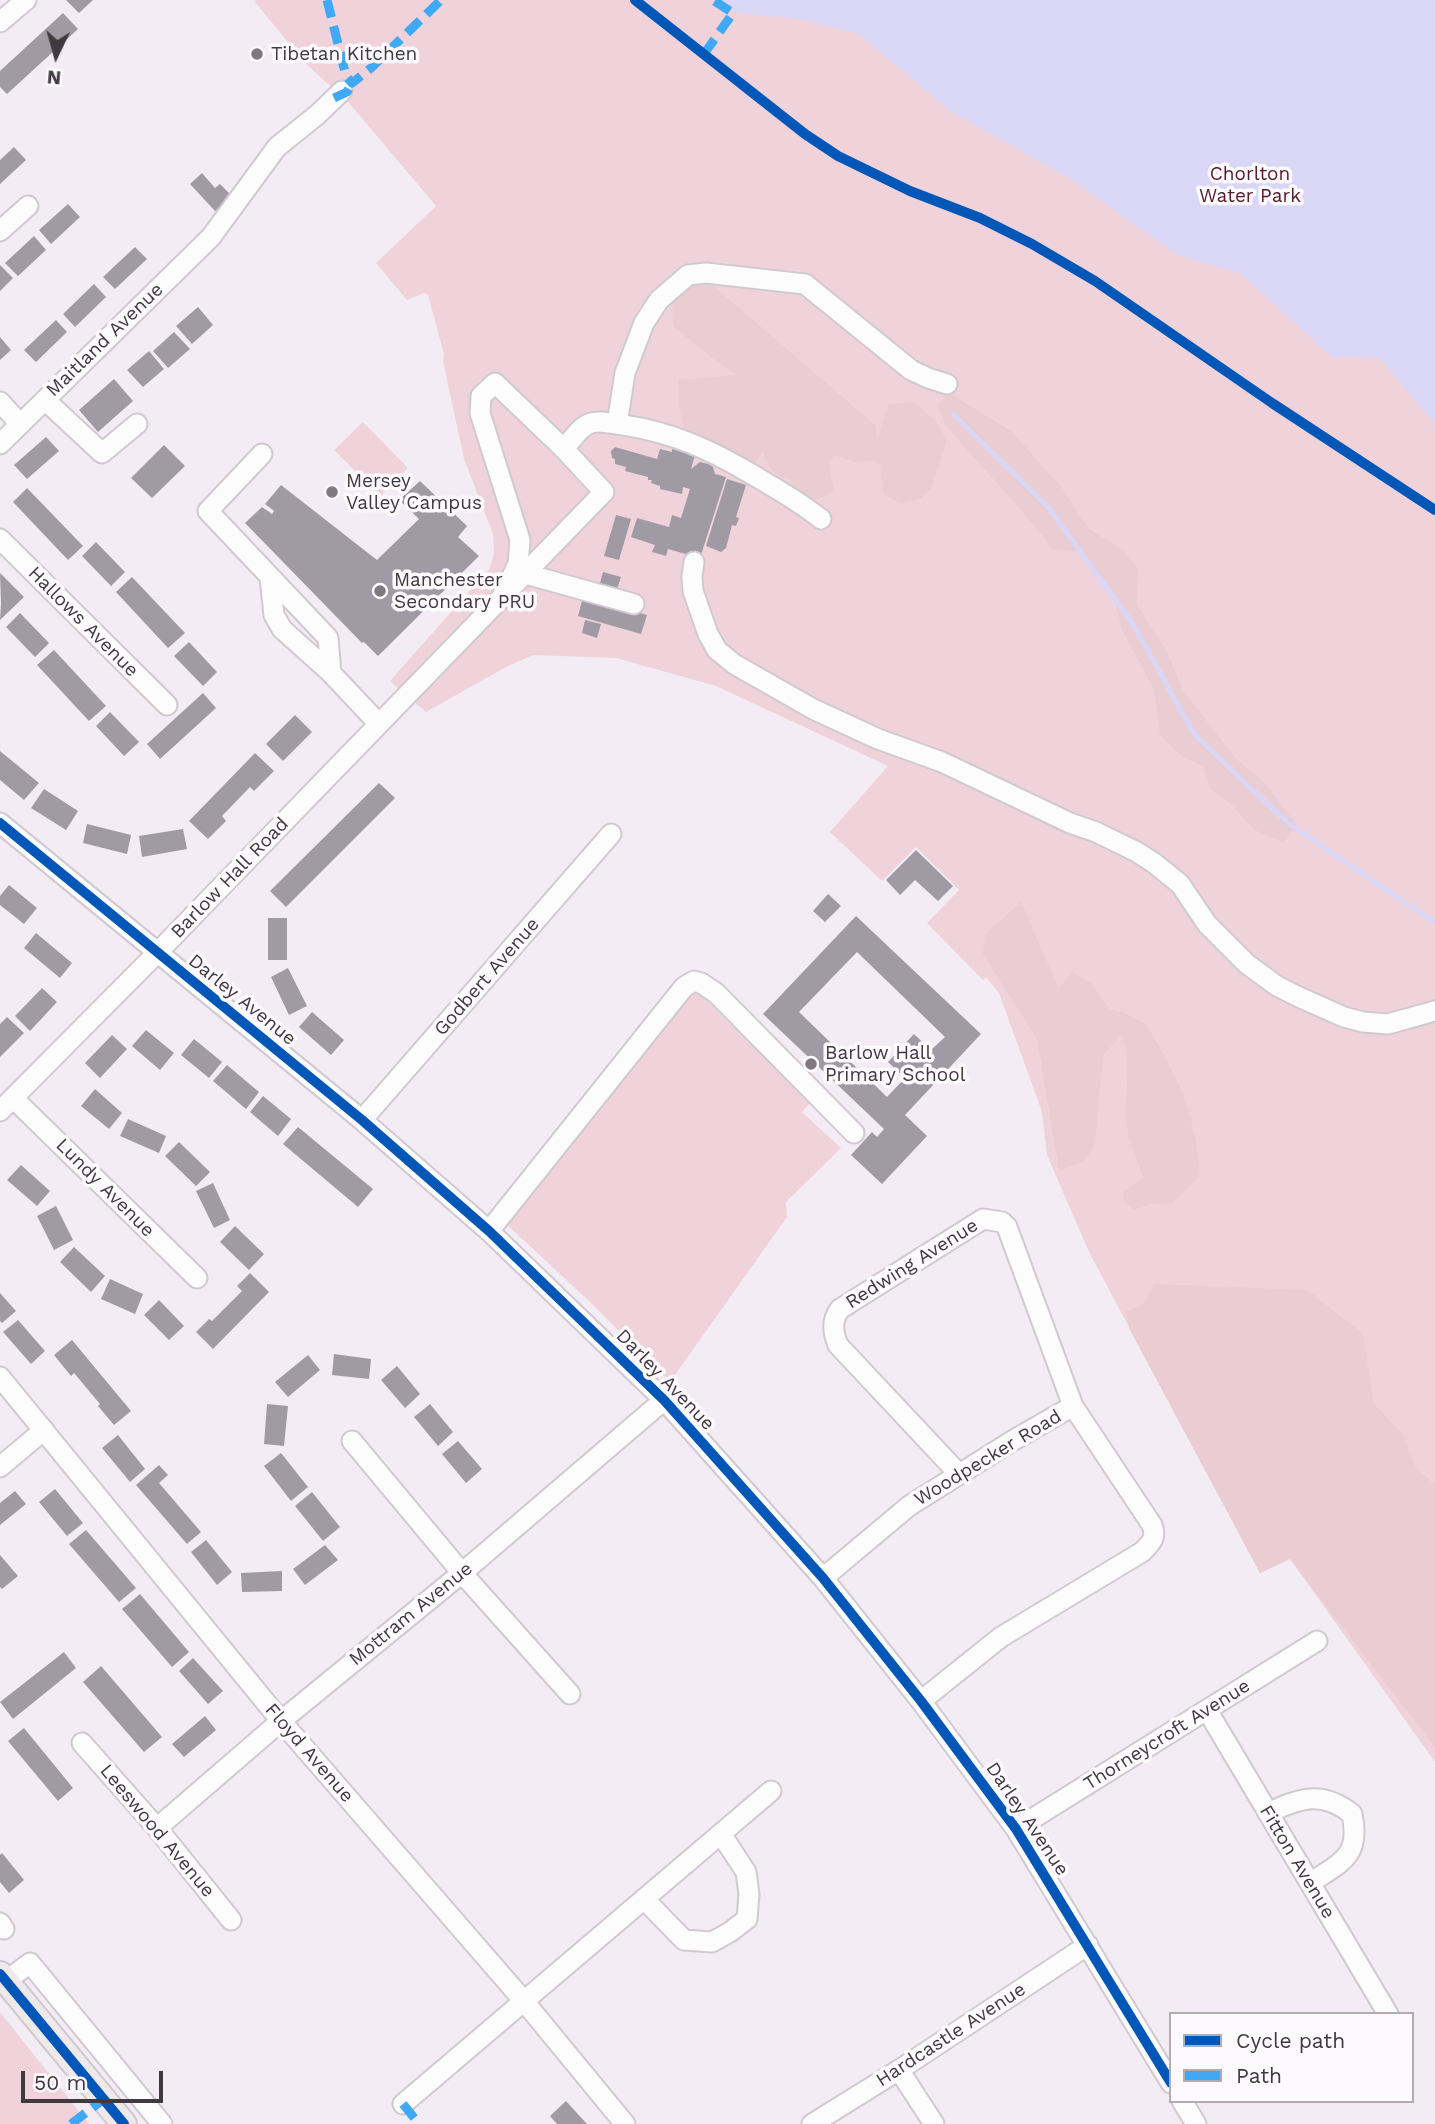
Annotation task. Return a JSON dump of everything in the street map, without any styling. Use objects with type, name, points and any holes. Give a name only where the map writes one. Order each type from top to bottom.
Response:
[{"type":"main road","points":[[3,1977],[124,2124]]},
{"type":"street","points":[[0,22],[16,3]]},
{"type":"street","name":"Maitland Avenue","points":[[0,444],[211,237],[277,147],[342,91]]},
{"type":"street","points":[[0,231],[28,206]]},
{"type":"street","points":[[617,424],[625,373],[644,323],[659,300],[688,275],[706,273],[805,284],[911,370],[928,379],[947,384]]},
{"type":"street","points":[[502,599],[518,564],[520,540],[480,413],[481,396],[495,383],[564,449],[582,428],[593,422],[636,427],[687,440],[730,460],[798,501],[821,519]]},
{"type":"street","points":[[45,400],[102,453],[137,424]]},
{"type":"street","points":[[0,402],[20,424]]},
{"type":"street","name":"Barlow Hall Road","points":[[7,1105],[604,492],[564,449]]},
{"type":"street","points":[[262,454],[208,511],[328,638],[331,673],[379,724]]},
{"type":"street","name":"Hallows Avenue","points":[[0,539],[167,705]]},
{"type":"street","points":[[694,562],[693,591],[708,634],[717,650],[734,664],[813,709],[878,738],[942,762],[1137,852],[1180,884],[1207,924],[1247,964],[1269,981],[1298,997],[1344,1017],[1363,1022],[1388,1024],[1435,1011]]},
{"type":"street","points":[[526,574],[634,604]]},
{"type":"street","name":"Darley Avenue","points":[[0,823],[362,1120],[489,1231],[664,1400],[823,1578],[921,1701],[1016,1829],[1169,2079]]},
{"type":"street","name":"Godbert Avenue","points":[[362,1120],[611,834]]},
{"type":"street","points":[[489,1231],[684,988],[694,981],[716,993],[855,1133]]},
{"type":"street","name":"Lundy Avenue","points":[[7,1105],[197,1278]]},
{"type":"street","name":"Redwing Avenue","points":[[959,1474],[838,1345],[834,1334],[834,1316],[840,1309],[983,1219],[1002,1222],[1007,1227],[1073,1406]]},
{"type":"street","name":"Floyd Avenue","points":[[0,1377],[281,1721],[523,2000],[625,2124]]},
{"type":"street","name":"Mottram Avenue","points":[[156,1828],[281,1721],[462,1573],[664,1400]]},
{"type":"street","name":"Woodpecker Road","points":[[823,1578],[909,1506],[1073,1406],[1152,1525],[1155,1533],[1153,1541],[1142,1552],[1002,1637],[921,1701]]},
{"type":"street","points":[[0,1468],[44,1430]]},
{"type":"street","points":[[352,1441],[462,1573],[570,1693]]},
{"type":"street","name":"Thorneycroft Avenue","points":[[1016,1829],[1317,1641]]},
{"type":"street","name":"Fitton Avenue","points":[[1207,1710],[1387,2012]]},
{"type":"street","name":"Leeswood Avenue","points":[[82,1743],[231,1920]]},
{"type":"street","points":[[403,2104],[771,1791]]},
{"type":"street","points":[[1268,1813],[1291,1802],[1312,1798],[1330,1799],[1352,1814],[1356,1833],[1352,1850],[1338,1865],[1310,1883]]},
{"type":"street","points":[[644,1899],[684,1940],[712,1942],[747,1919],[749,1894],[746,1872],[721,1834]]},
{"type":"street","name":"Hardcastle Avenue","points":[[812,2124],[1088,1945]]},
{"type":"street","points":[[3,1977],[30,1963],[162,2124]]},
{"type":"street","points":[[899,2070],[934,2124]]},
{"type":"street","points":[[1183,2103],[1196,2124]]},
{"type":"green space","points":[[256,0],[1435,0],[1435,1762],[1290,1559],[1260,1573],[1089,1252],[1047,1155],[1042,1112],[999,993],[986,977],[983,980],[927,923],[959,890],[916,847],[882,881],[830,832],[888,766],[716,686],[616,658],[533,655],[506,667],[426,712],[390,681],[490,568],[494,553],[493,534],[464,459],[443,361],[444,354],[428,295],[424,293],[407,300],[376,263],[436,206],[349,103],[305,63]]},
{"type":"green space","points":[[363,422],[408,468],[380,496],[334,450]]},
{"type":"green space","points":[[689,991],[702,991],[811,1102],[802,1112],[841,1148],[786,1202],[787,1217],[670,1382],[589,1301],[504,1222]]},
{"type":"green space","points":[[0,2012],[89,2124],[0,2124]]},
{"type":"shaded area","points":[[688,281],[710,283],[875,425],[877,438],[888,404],[914,402],[936,421],[947,441],[932,487],[921,498],[901,503],[884,495],[880,465],[872,460],[855,462],[834,455],[829,466],[834,491],[814,501],[795,495],[791,479],[772,471],[763,452],[752,467],[736,477],[714,467],[702,457],[688,438],[684,427],[679,403],[679,380],[737,375],[674,327],[674,302]]},
{"type":"shaded area","points":[[949,393],[1011,431],[1062,488],[1089,529],[1125,551],[1138,569],[1137,605],[1166,650],[1183,690],[1235,758],[1264,782],[1296,824],[1284,843],[1255,830],[1230,803],[1210,788],[1204,767],[1180,755],[1160,735],[1154,690],[1123,632],[1115,601],[1078,551],[1051,549],[1013,501],[946,426],[937,405]]},
{"type":"shaded area","points":[[1021,902],[1059,989],[1072,971],[1093,985],[1109,1009],[1125,1013],[1146,1024],[1166,1059],[1190,1116],[1200,1176],[1172,1203],[1151,1204],[1134,1210],[1124,1201],[1123,1192],[1143,1178],[1126,1121],[1128,1067],[1122,1035],[1103,1055],[1095,1144],[1085,1161],[1059,1171],[1037,1039],[983,954],[985,934]]},
{"type":"shaded area","points":[[1154,1284],[1307,1290],[1363,1334],[1374,1404],[1402,1433],[1416,1468],[1435,1485],[1435,1747],[1290,1559],[1260,1573],[1130,1330],[1126,1312],[1144,1304]]},
{"type":"water","name":"Chorlton Water Park","points":[[718,0],[1435,0],[1435,425],[1380,358],[1332,357],[1240,273],[1177,255],[1069,178],[950,111],[859,34],[800,19],[738,13]]},
{"type":"building","points":[[66,0],[93,0],[79,13]]},
{"type":"building","points":[[63,13],[78,29],[7,94],[0,87],[0,71]]},
{"type":"building","points":[[14,147],[26,160],[0,184],[0,160]]},
{"type":"building","points":[[202,173],[215,188],[220,184],[232,196],[215,211],[190,184]]},
{"type":"building","points":[[68,204],[80,217],[51,244],[39,230]]},
{"type":"building","points":[[34,236],[46,250],[18,276],[5,263]]},
{"type":"building","points":[[135,247],[147,259],[115,289],[103,277]]},
{"type":"building","points":[[0,265],[13,278],[0,291]]},
{"type":"building","points":[[94,284],[106,297],[75,327],[63,314]]},
{"type":"building","points":[[198,307],[213,325],[192,344],[176,326]]},
{"type":"building","points":[[56,320],[67,332],[36,362],[24,350]]},
{"type":"building","points":[[174,332],[190,349],[168,368],[153,351]]},
{"type":"building","points":[[0,337],[11,350],[0,360]]},
{"type":"building","points":[[149,351],[164,369],[143,387],[127,370]]},
{"type":"building","points":[[114,379],[133,401],[98,432],[79,410]]},
{"type":"building","points":[[46,437],[59,451],[27,479],[14,465]]},
{"type":"building","points":[[164,445],[185,466],[152,498],[131,478]]},
{"type":"building","points":[[615,447],[657,459],[660,449],[695,455],[691,469],[700,462],[713,467],[715,474],[726,477],[700,558],[668,549],[666,556],[652,552],[655,545],[631,537],[637,518],[669,527],[672,515],[681,518],[690,489],[683,487],[682,494],[660,489],[660,486],[651,483],[652,480],[648,480],[648,477],[625,471],[626,467],[615,464],[615,459],[612,458],[611,451]]},
{"type":"building","points":[[727,479],[746,485],[736,517],[739,518],[736,526],[732,525],[726,548],[721,552],[706,546]]},
{"type":"building","points":[[420,481],[467,526],[458,537],[479,556],[378,656],[362,643],[245,523],[262,507],[272,514],[274,511],[265,504],[281,485],[377,560],[419,519],[399,500]]},
{"type":"building","points":[[27,488],[83,546],[68,560],[13,502]]},
{"type":"building","points":[[616,515],[631,519],[619,560],[604,556]]},
{"type":"building","points":[[96,542],[125,572],[111,586],[82,556]]},
{"type":"building","points":[[603,572],[621,577],[616,592],[599,587]]},
{"type":"building","points":[[0,573],[24,597],[0,620],[1,603]]},
{"type":"building","points":[[132,577],[185,633],[168,648],[116,592]]},
{"type":"building","points":[[583,597],[647,615],[641,634],[578,616]]},
{"type":"building","points":[[20,613],[49,643],[35,657],[6,627]]},
{"type":"building","points":[[585,620],[601,624],[597,638],[582,633]]},
{"type":"building","points":[[189,642],[217,672],[203,686],[174,656]]},
{"type":"building","points":[[54,650],[106,706],[89,721],[37,665]]},
{"type":"building","points":[[203,693],[216,708],[160,759],[147,744]]},
{"type":"building","points":[[110,712],[139,742],[124,756],[96,726]]},
{"type":"building","points":[[295,715],[312,732],[283,761],[266,744]]},
{"type":"building","points":[[0,751],[39,783],[24,800],[0,780]]},
{"type":"building","points":[[255,753],[274,771],[254,791],[250,787],[222,816],[226,821],[208,839],[189,821]]},
{"type":"building","points":[[379,783],[395,798],[286,907],[270,891]]},
{"type":"building","points":[[44,789],[78,811],[66,830],[31,808]]},
{"type":"building","points":[[87,824],[131,835],[127,854],[83,843]]},
{"type":"building","points":[[183,829],[187,849],[142,857],[139,836]]},
{"type":"building","points":[[916,850],[953,886],[938,901],[915,880],[900,895],[886,880]]},
{"type":"building","points":[[9,885],[37,908],[24,924],[0,905],[0,896]]},
{"type":"building","points":[[828,894],[841,906],[825,922],[813,911]]},
{"type":"building","points":[[856,916],[981,1034],[905,1115],[927,1136],[882,1184],[851,1155],[872,1132],[877,1137],[884,1129],[763,1014]],"holes":[[[857,952],[945,1037],[931,1050],[914,1034],[888,1062],[905,1078],[887,1097],[799,1012]]]},
{"type":"building","points":[[268,918],[287,918],[287,960],[268,960]]},
{"type":"building","points":[[36,933],[72,963],[60,978],[24,948]]},
{"type":"building","points":[[288,968],[307,1006],[289,1015],[271,977]]},
{"type":"building","points":[[42,988],[57,1002],[30,1031],[15,1016]]},
{"type":"building","points":[[312,1012],[344,1040],[331,1055],[299,1027]]},
{"type":"building","points":[[7,1017],[24,1033],[0,1057],[0,1024]]},
{"type":"building","points":[[146,1030],[174,1053],[160,1070],[132,1046]]},
{"type":"building","points":[[112,1035],[127,1049],[100,1078],[85,1063]]},
{"type":"building","points":[[194,1039],[222,1062],[209,1078],[181,1055]]},
{"type":"building","points":[[227,1065],[259,1092],[246,1109],[213,1081]]},
{"type":"building","points":[[95,1089],[122,1113],[109,1129],[81,1106]]},
{"type":"building","points":[[263,1096],[291,1119],[278,1136],[250,1112]]},
{"type":"building","points":[[128,1119],[166,1136],[159,1153],[120,1136]]},
{"type":"building","points":[[298,1127],[373,1189],[358,1207],[283,1144]]},
{"type":"building","points":[[179,1142],[210,1172],[196,1186],[165,1156]]},
{"type":"building","points":[[21,1165],[50,1191],[37,1206],[7,1180]]},
{"type":"building","points":[[213,1183],[230,1220],[214,1228],[196,1191]]},
{"type":"building","points":[[56,1206],[73,1240],[54,1250],[37,1216]]},
{"type":"building","points":[[235,1226],[264,1254],[249,1270],[220,1242]]},
{"type":"building","points":[[74,1247],[105,1276],[91,1292],[60,1262]]},
{"type":"building","points":[[250,1273],[269,1292],[213,1349],[196,1332],[209,1319],[212,1321],[242,1291],[237,1286]]},
{"type":"building","points":[[110,1279],[143,1294],[135,1314],[101,1299]]},
{"type":"building","points":[[0,1293],[16,1311],[2,1323],[0,1321]]},
{"type":"building","points":[[159,1300],[184,1326],[169,1340],[144,1315]]},
{"type":"building","points":[[18,1320],[45,1351],[31,1364],[3,1332]]},
{"type":"building","points":[[72,1340],[131,1411],[114,1425],[74,1373],[71,1376],[54,1355]]},
{"type":"building","points":[[334,1354],[371,1359],[369,1379],[332,1375]]},
{"type":"building","points":[[308,1355],[320,1370],[288,1397],[275,1382]]},
{"type":"building","points":[[397,1366],[420,1394],[405,1408],[381,1380]]},
{"type":"building","points":[[267,1404],[288,1406],[284,1446],[264,1444]]},
{"type":"building","points":[[430,1404],[453,1432],[438,1446],[414,1417]]},
{"type":"building","points":[[118,1435],[145,1469],[130,1482],[102,1448]]},
{"type":"building","points":[[458,1441],[482,1469],[466,1483],[442,1454]]},
{"type":"building","points":[[281,1453],[308,1487],[291,1501],[264,1466]]},
{"type":"building","points":[[159,1465],[168,1475],[159,1483],[201,1532],[187,1544],[136,1485]]},
{"type":"building","points":[[55,1489],[83,1523],[67,1536],[39,1502]]},
{"type":"building","points":[[15,1491],[26,1504],[0,1525],[0,1503]]},
{"type":"building","points":[[312,1492],[340,1527],[323,1541],[295,1506]]},
{"type":"building","points":[[86,1530],[136,1588],[119,1602],[69,1544]]},
{"type":"building","points":[[206,1540],[232,1572],[217,1585],[191,1552]]},
{"type":"building","points":[[325,1545],[338,1560],[305,1585],[293,1569]]},
{"type":"building","points":[[0,1555],[18,1576],[2,1589],[0,1587]]},
{"type":"building","points":[[282,1571],[282,1591],[242,1592],[241,1573]]},
{"type":"building","points":[[140,1594],[189,1652],[172,1667],[122,1609]]},
{"type":"building","points":[[64,1652],[76,1668],[13,1719],[0,1702]]},
{"type":"building","points":[[193,1658],[223,1691],[208,1704],[179,1671]]},
{"type":"building","points":[[101,1666],[162,1737],[144,1752],[83,1682]]},
{"type":"building","points":[[205,1716],[216,1730],[184,1757],[172,1744]]},
{"type":"building","points":[[24,1728],[73,1788],[58,1801],[8,1741]]},
{"type":"building","points":[[2,1853],[24,1880],[9,1893],[0,1882]]},
{"type":"building","points":[[566,2101],[587,2124],[557,2124],[550,2116]]},
{"type":"waterway","points":[[954,415],[1048,507],[1133,624],[1194,734],[1288,823],[1435,921]]},
{"type":"marked path","points":[[327,0],[346,76],[352,83],[441,0]]},
{"type":"marked path","points":[[704,54],[733,13],[713,0]]},
{"type":"marked path","points":[[334,98],[347,92],[352,83]]},
{"type":"marked path","points":[[71,2124],[104,2099]]},
{"type":"marked path","points":[[403,2104],[419,2124]]},
{"type":"cycle path","points":[[635,0],[805,134],[838,156],[910,191],[980,218],[1032,244],[1095,281],[1272,403],[1435,510]]},
{"type":"cycle path","points":[[0,823],[362,1120],[489,1231],[664,1400],[823,1578],[921,1701],[1016,1829],[1169,2080]]},
{"type":"cycle path","points":[[0,1974],[124,2124]]},
{"type":"place","name":"Tibetan Kitchen","points":[[257,54]]},
{"type":"place","name":"Mersey Valley Campus","points":[[332,492]]},
{"type":"place","name":"Manchester Secondary PRU","points":[[380,591]]},
{"type":"place","name":"Barlow Hall Primary School","points":[[811,1064]]}]
